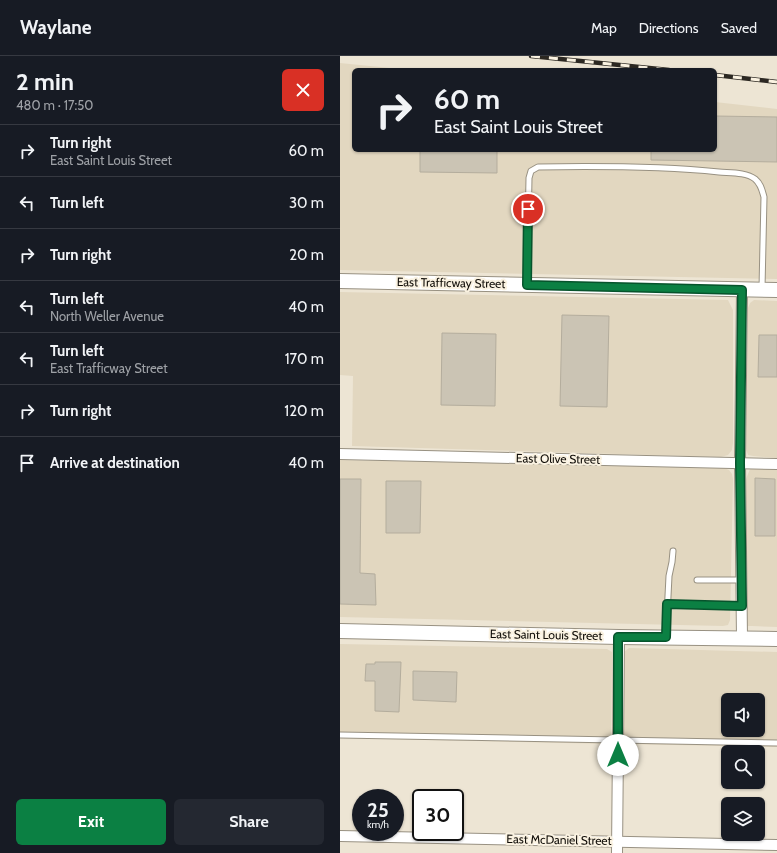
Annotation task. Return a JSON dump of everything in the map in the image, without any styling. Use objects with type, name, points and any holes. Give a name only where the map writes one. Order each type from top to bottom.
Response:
[{"type":"main road","name":"East Trafficway Street","points":[[340,281],[777,290]]},
{"type":"main road","name":"East Saint Louis Street","points":[[340,631],[777,639]]},
{"type":"street","points":[[742,290],[740,463],[742,638]]},
{"type":"street","name":"East Olive Street","points":[[340,454],[777,464]]},
{"type":"street","points":[[617,853],[618,637]]},
{"type":"street","name":"East McDaniel Street","points":[[340,836],[777,845]]},
{"type":"lane","points":[[527,285],[529,178],[531,171],[538,167],[613,166],[705,170],[744,174],[754,178],[761,185],[764,197],[762,290]]},
{"type":"lane","points":[[666,637],[669,576],[673,551]]},
{"type":"lane","points":[[697,580],[741,580]]},
{"type":"lane","points":[[667,604],[742,606]]},
{"type":"lane","points":[[340,735],[777,743]]},
{"type":"shaded area","points":[[340,63],[390,68],[352,68],[352,152],[717,152],[717,102],[777,109],[777,279],[340,270]]},
{"type":"shaded area","points":[[340,292],[728,300],[733,310],[732,450],[728,455],[721,457],[352,446],[353,376],[340,375]]},
{"type":"shaded area","points":[[754,300],[777,301],[777,458],[748,455],[746,449],[748,308],[750,303]]},
{"type":"shaded area","points":[[340,460],[724,468],[729,470],[733,479],[730,620],[728,625],[340,617]]},
{"type":"shaded area","points":[[777,468],[777,627],[746,626],[744,622],[746,479],[750,469]]},
{"type":"shaded area","points":[[340,644],[607,649],[612,652],[611,744],[340,738]]},
{"type":"shaded area","points":[[629,648],[777,652],[777,747],[765,747],[765,745],[721,746],[623,744],[623,655]]},
{"type":"building","points":[[717,116],[777,117],[777,162],[651,160],[651,152],[717,152]]},
{"type":"building","points":[[420,152],[497,152],[497,173],[420,172]]},
{"type":"building","points":[[562,315],[609,316],[607,407],[560,406]]},
{"type":"building","points":[[442,333],[496,334],[495,406],[441,405]]},
{"type":"building","points":[[759,335],[777,335],[777,377],[758,377]]},
{"type":"building","points":[[755,478],[775,479],[775,536],[755,536]]},
{"type":"building","points":[[340,479],[361,479],[360,573],[375,574],[376,605],[340,604]]},
{"type":"building","points":[[386,481],[421,481],[420,533],[386,533]]},
{"type":"building","points":[[375,662],[401,662],[399,712],[375,711],[375,681],[365,681],[366,664],[375,664]]},
{"type":"building","points":[[413,671],[457,672],[456,702],[413,700]]},
{"type":"railway","points":[[531,56],[649,68]]},
{"type":"railway","points":[[717,75],[777,82]]},
{"type":"route","points":[[528,209],[527,285],[742,290],[740,463],[742,606],[667,604],[666,637],[618,637],[618,755]]}]
